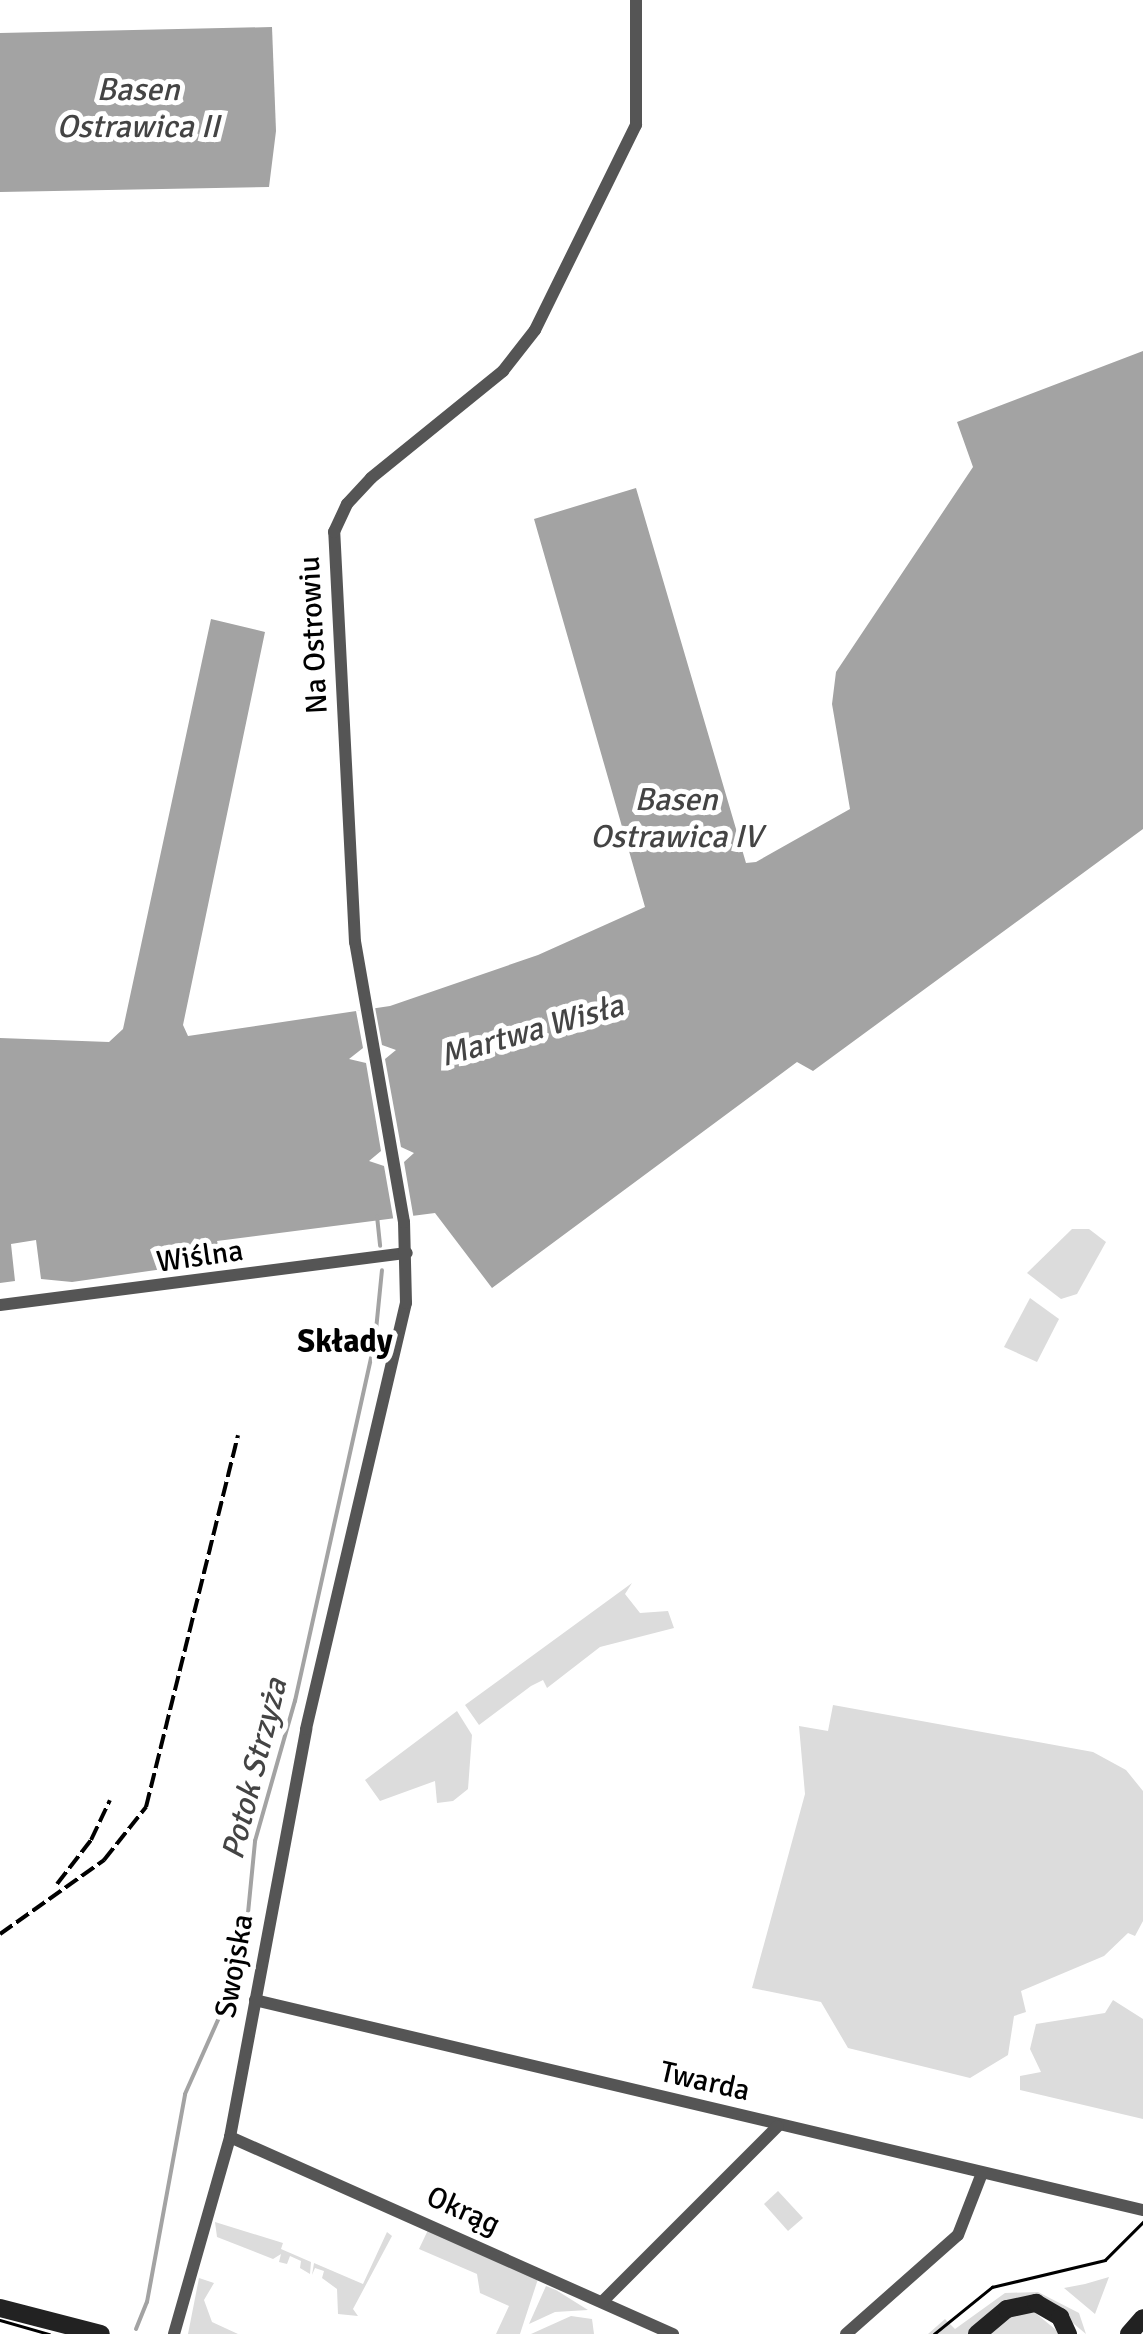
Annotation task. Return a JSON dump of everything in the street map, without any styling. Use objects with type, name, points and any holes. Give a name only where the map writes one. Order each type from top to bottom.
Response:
[{"type":"main road","points":[[977,2334],[1022,2304],[1049,2308],[1068,2334]]},
{"type":"main road","points":[[0,2308],[101,2334]]},
{"type":"main road","points":[[1129,2334],[1143,2318]]},
{"type":"street","name":"Na Ostrowiu","points":[[406,1253],[404,1222],[354,942],[334,532],[371,478],[503,372],[535,330],[636,125],[636,0]]},
{"type":"street","name":"Wiślna","points":[[0,1304],[406,1253]]},
{"type":"street","name":"Swojska","points":[[174,2334],[230,2137],[306,1729],[404,1321],[406,1253]]},
{"type":"street","name":"Twarda","points":[[255,2000],[1143,2210]]},
{"type":"street","points":[[603,2302],[778,2126]]},
{"type":"street","name":"Okrąg","points":[[230,2137],[673,2334]]},
{"type":"street","points":[[846,2334],[958,2235],[982,2173]]},
{"type":"shaded area","points":[[1072,1229],[1089,1229],[1106,1242],[1077,1294],[1061,1299],[1027,1273]]},
{"type":"shaded area","points":[[1030,1298],[1059,1319],[1037,1362],[1004,1347]]},
{"type":"shaded area","points":[[632,1583],[625,1594],[640,1613],[668,1611],[674,1628],[600,1647],[547,1688],[543,1680],[531,1686],[479,1725],[465,1705]]},
{"type":"shaded area","points":[[833,1705],[1093,1752],[1126,1770],[1143,1791],[1143,1921],[1135,1936],[1128,1933],[1104,1956],[1021,1991],[1026,2012],[1014,2016],[1008,2055],[970,2078],[848,2048],[821,2002],[752,1988],[805,1794],[799,1726],[828,1731]]},
{"type":"shaded area","points":[[457,1711],[472,1735],[468,1789],[453,1801],[437,1803],[435,1781],[380,1801],[365,1780]]},
{"type":"shaded area","points":[[1113,2000],[1143,2019],[1143,2119],[1020,2090],[1020,2076],[1041,2072],[1030,2049],[1036,2024],[1105,2013]]},
{"type":"shaded area","points":[[778,2191],[803,2218],[788,2231],[764,2204]]},
{"type":"shaded area","points":[[215,2222],[283,2243],[281,2249],[311,2262],[310,2274],[300,2268],[301,2261],[290,2256],[287,2264],[279,2262],[281,2254],[273,2259],[217,2237]]},
{"type":"shaded area","points":[[428,2230],[538,2279],[520,2334],[496,2334],[509,2306],[480,2293],[477,2274],[419,2249]]},
{"type":"shaded area","points":[[387,2232],[392,2236],[353,2309],[358,2316],[338,2314],[337,2289],[322,2278],[324,2271],[315,2268],[312,2275],[314,2263],[363,2284]]},
{"type":"shaded area","points":[[1109,2277],[1095,2314],[1064,2288],[1085,2284]]},
{"type":"shaded area","points":[[199,2278],[214,2283],[204,2300],[212,2322],[238,2334],[188,2334]]},
{"type":"shaded area","points":[[546,2286],[588,2310],[555,2312],[529,2324]]},
{"type":"shaded area","points":[[1038,2292],[1079,2313],[1086,2334],[1044,2299],[1007,2300],[968,2334],[928,2334],[945,2319],[955,2329],[1005,2293]]},
{"type":"shaded area","points":[[1033,2311],[1061,2334],[988,2334],[1008,2316]]},
{"type":"shaded area","points":[[571,2316],[592,2319],[594,2334],[531,2334]]},
{"type":"water","name":"Basen Ostrawica II","points":[[272,27],[276,131],[269,187],[0,192],[0,33]]},
{"type":"water","points":[[1143,351],[1143,829],[813,1071],[797,1062],[492,1288],[435,1213],[217,1241],[223,1261],[211,1268],[205,1263],[72,1282],[41,1279],[36,1240],[11,1244],[15,1281],[0,1283],[0,1038],[109,1042],[123,1029],[211,619],[265,632],[183,1025],[188,1036],[390,1006],[538,955],[645,907],[534,519],[636,488],[746,863],[756,862],[850,809],[832,704],[836,672],[973,467],[957,422]]},
{"type":"pier","points":[[375,1007],[382,1045],[396,1050],[385,1059],[401,1147],[414,1153],[404,1162],[414,1220],[394,1223],[384,1166],[369,1161],[381,1151],[366,1063],[349,1059],[363,1048],[356,1011]]},
{"type":"waterway","name":"Potok Strzyża","points":[[377,1216],[380,1246]]},
{"type":"waterway","name":"Potok Strzyża","points":[[136,2329],[147,2302],[185,2094],[243,1964],[255,1841],[295,1701],[375,1340],[382,1270]]},
{"type":"tram line","points":[[934,2334],[992,2287],[1105,2260],[1143,2222]]},
{"type":"tram line","points":[[0,2320],[49,2334]]},
{"type":"railway","points":[[0,1934],[104,1860],[146,1807],[238,1435]]},
{"type":"railway","points":[[57,1884],[91,1840],[110,1800]]},
{"type":"district","name":"Składy","points":[[345,1342]]},
{"type":"water label","name":"Basen Ostrawica IV","points":[[676,820]]},
{"type":"water label","name":"Martwa Wisła","points":[[532,1031]]}]
